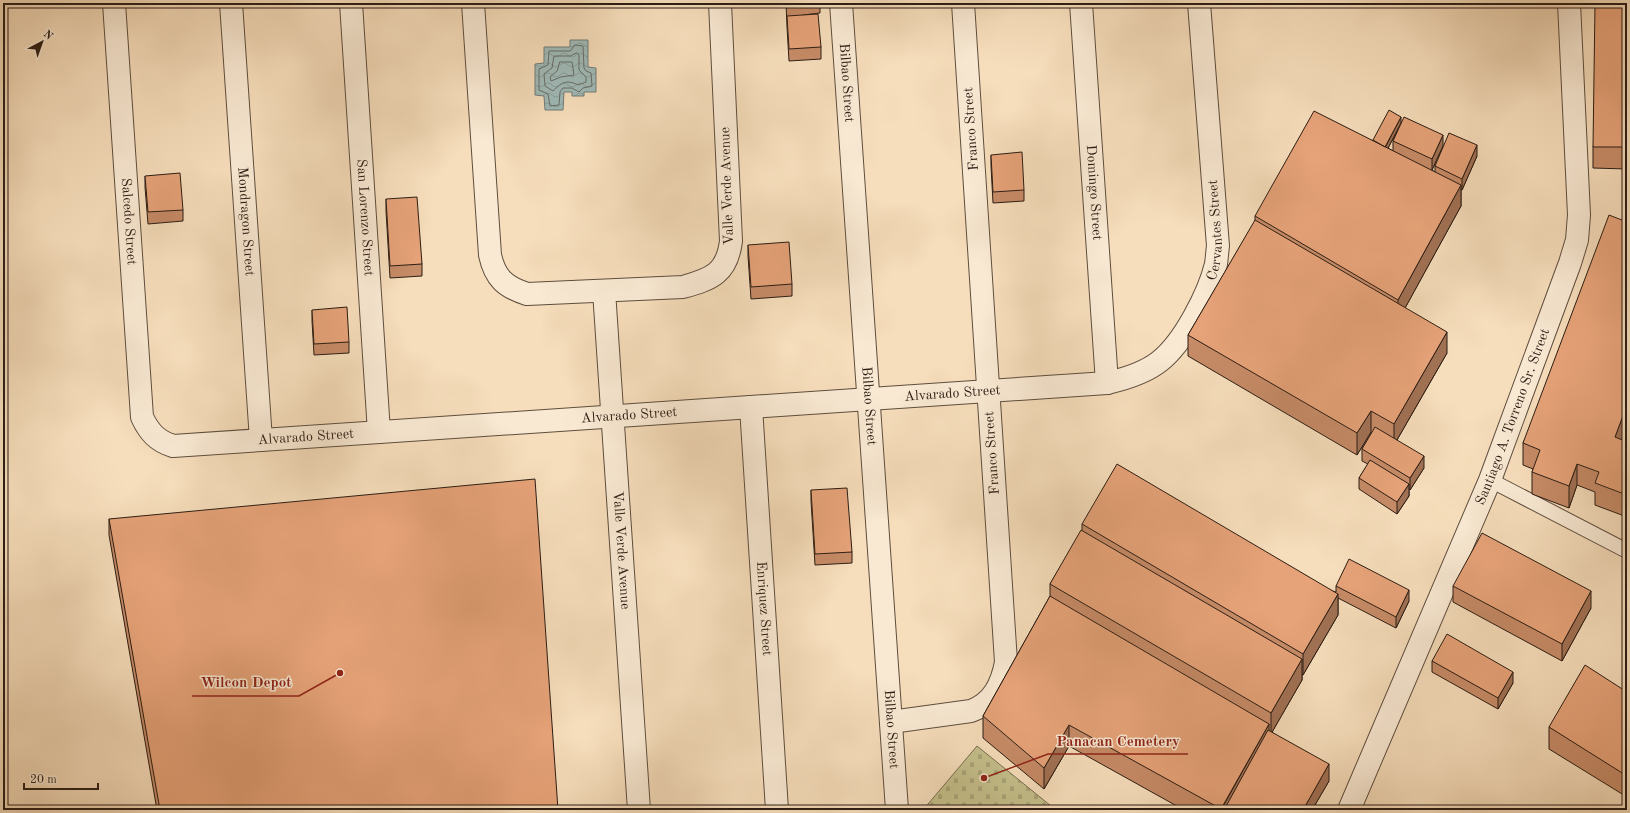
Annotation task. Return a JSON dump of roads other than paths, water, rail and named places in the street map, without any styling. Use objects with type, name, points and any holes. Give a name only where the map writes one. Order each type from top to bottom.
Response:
[{"type":"street","name":"Salcedo Street","points":[[114,3],[142,417],[147,429],[154,437]]},
{"type":"street","name":"Mondragon Street","points":[[232,3],[261,440]]},
{"type":"street","name":"San Lorenzo Street","points":[[351,3],[379,432]]},
{"type":"street","name":"Valle Verde Avenue","points":[[473,3],[490,255],[493,268],[506,285],[527,294],[683,287],[701,282],[714,276],[729,256],[731,241],[720,3]]},
{"type":"street","name":"Bilbao Street","points":[[841,3],[897,810]]},
{"type":"street","name":"Franco Street","points":[[891,722],[971,711],[979,708],[988,702],[1000,685],[1006,662],[963,3]]},
{"type":"street","name":"Domingo Street","points":[[1081,3],[1107,383]]},
{"type":"street","name":"Cervantes Street","points":[[1107,383],[1125,379],[1142,372],[1160,361],[1169,352],[1194,317],[1209,287],[1216,264],[1218,246],[1199,3]]},
{"type":"street","name":"Santiago A. Torreno Sr. Street","points":[[1349,810],[1490,480],[1577,240],[1579,215],[1569,3]]},
{"type":"street","name":"Valle Verde Avenue","points":[[604,291],[639,810]]},
{"type":"street","name":"Alvarado Street","points":[[154,437],[162,443],[173,446],[1107,383]]},
{"type":"street","name":"Enriquez Street","points":[[751,407],[778,810]]},
{"type":"lane","points":[[1490,480],[1627,551]]},
{"type":"water","points":[[570,40],[588,40],[588,67],[596,68],[596,92],[584,92],[584,96],[572,96],[572,92],[564,92],[563,110],[545,110],[544,96],[535,95],[535,64],[544,63],[544,47],[570,47]]},
{"type":"place","name":"Wilcon Depot","points":[[340,673]]},
{"type":"place","name":"Panacan Cemetery","points":[[984,778]]}]
